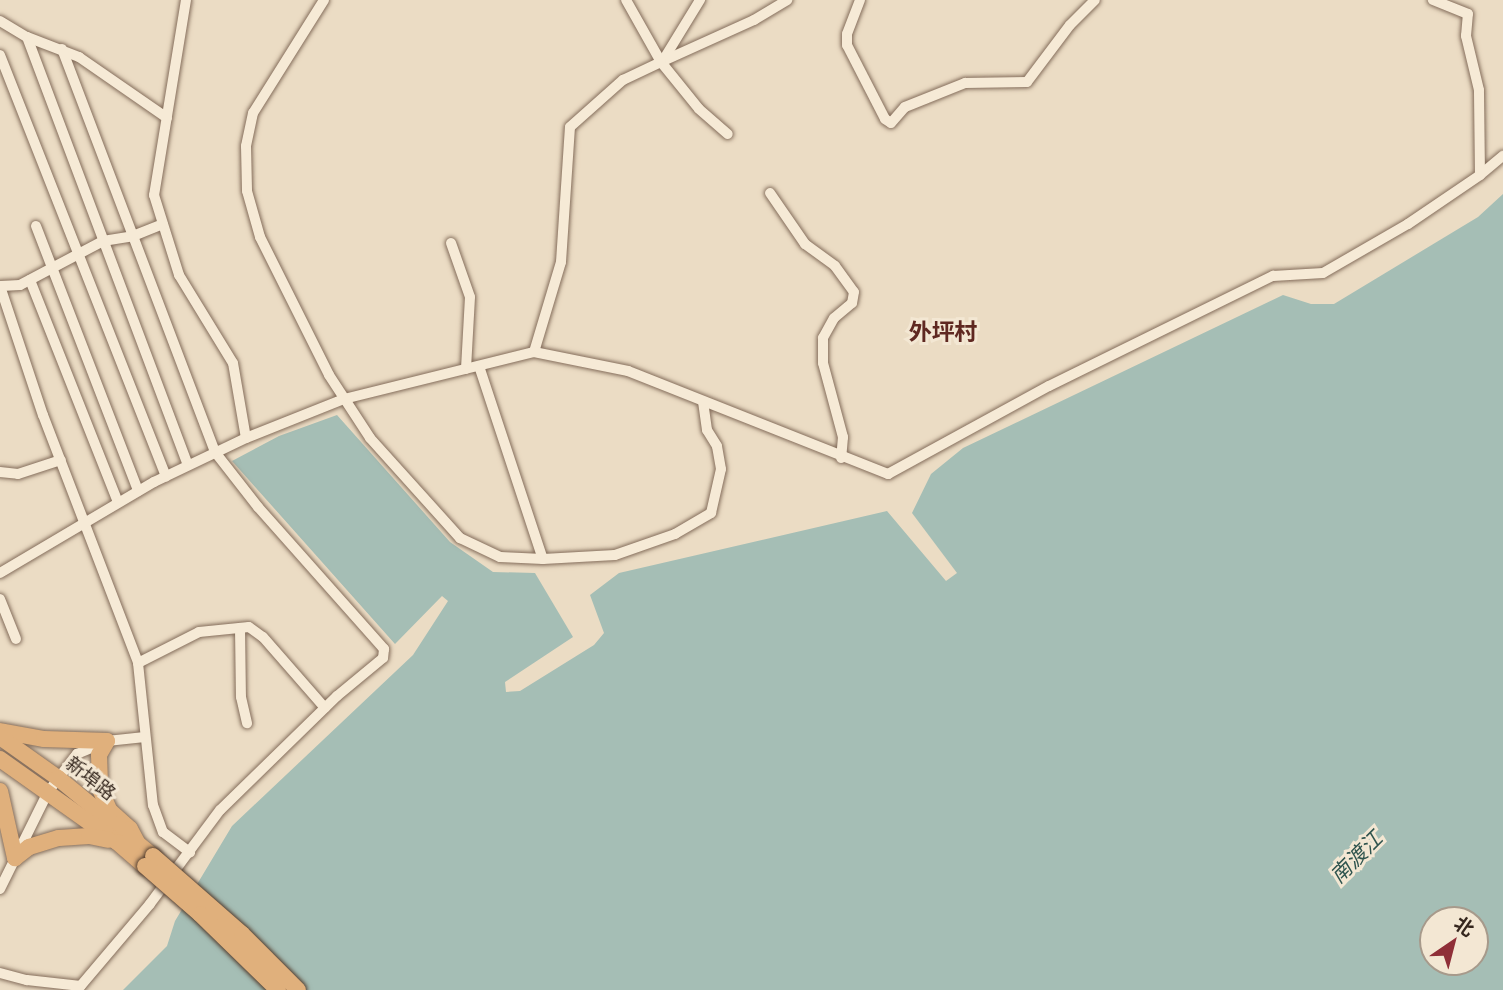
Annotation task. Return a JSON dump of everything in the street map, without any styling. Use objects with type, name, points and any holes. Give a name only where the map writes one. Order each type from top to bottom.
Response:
[{"type":"highway","points":[[0,731],[44,739],[107,741],[99,755],[100,789],[110,811],[130,829],[137,842]]},
{"type":"highway","name":"新埠路","points":[[0,737],[53,785],[137,842],[149,861]]},
{"type":"highway","points":[[0,759],[53,785],[117,842],[149,861],[233,926],[298,990]]},
{"type":"highway","points":[[0,791],[15,858],[29,847],[59,838],[89,836],[117,842]]},
{"type":"highway","points":[[149,861],[278,990]]},
{"type":"street","points":[[186,0],[154,195],[178,275],[233,363],[246,438]]},
{"type":"street","points":[[324,0],[253,113],[246,146],[247,191],[260,237],[281,284],[345,399],[370,438],[460,538],[500,557],[543,559],[615,555],[675,534],[711,513],[720,469],[717,446],[707,430],[703,401]]},
{"type":"street","points":[[626,0],[661,62],[699,109],[728,134]]},
{"type":"street","points":[[661,62],[700,0]]},
{"type":"street","points":[[534,352],[561,262],[570,127],[623,80],[754,20],[787,0]]},
{"type":"street","points":[[860,0],[847,34],[847,45],[885,119],[891,124],[905,107],[965,83],[1027,82],[1069,25],[1095,0]]},
{"type":"street","points":[[1433,0],[1468,14],[1466,36],[1479,90],[1480,175]]},
{"type":"street","points":[[0,21],[27,37],[79,57],[167,118]]},
{"type":"street","points":[[27,37],[188,465]]},
{"type":"street","points":[[0,973],[79,988],[237,792],[325,708],[383,658],[384,649],[258,508],[215,452],[62,50]]},
{"type":"street","points":[[0,55],[166,477]]},
{"type":"street","points":[[0,573],[138,491],[246,438],[345,399],[534,352],[628,371],[841,458],[888,474],[1049,386],[1273,276],[1323,274],[1408,224],[1503,156]]},
{"type":"street","points":[[770,193],[804,244],[835,266],[854,292],[852,303],[834,318],[823,338],[823,363],[844,437],[841,458]]},
{"type":"street","points":[[163,224],[133,236],[103,241],[20,285],[1,286],[84,524],[138,663],[153,806],[163,832],[190,852]]},
{"type":"street","points":[[36,226],[138,491]]},
{"type":"street","points":[[451,243],[470,297],[466,369]]},
{"type":"street","points":[[30,280],[118,502]]},
{"type":"street","points":[[479,366],[543,559]]},
{"type":"street","points":[[0,471],[18,474],[61,460]]},
{"type":"street","points":[[0,599],[16,639]]},
{"type":"street","points":[[138,663],[199,632],[249,627],[263,638],[325,708]]},
{"type":"street","points":[[240,628],[241,698],[247,723]]},
{"type":"street","points":[[0,889],[53,785],[77,754],[107,741],[145,737]]},
{"type":"water","name":"南渡江","points":[[1503,194],[1503,990],[123,990],[167,946],[175,921],[232,826],[413,655],[448,601],[442,596],[395,644],[232,461],[279,436],[337,415],[450,542],[493,572],[535,573],[573,637],[505,682],[506,692],[520,691],[594,645],[604,633],[590,595],[619,573],[887,511],[946,581],[957,573],[912,513],[931,474],[963,448],[1283,295],[1311,304],[1334,304],[1478,217]]},
{"type":"district","name":"外坪村","points":[[943,331]]}]
